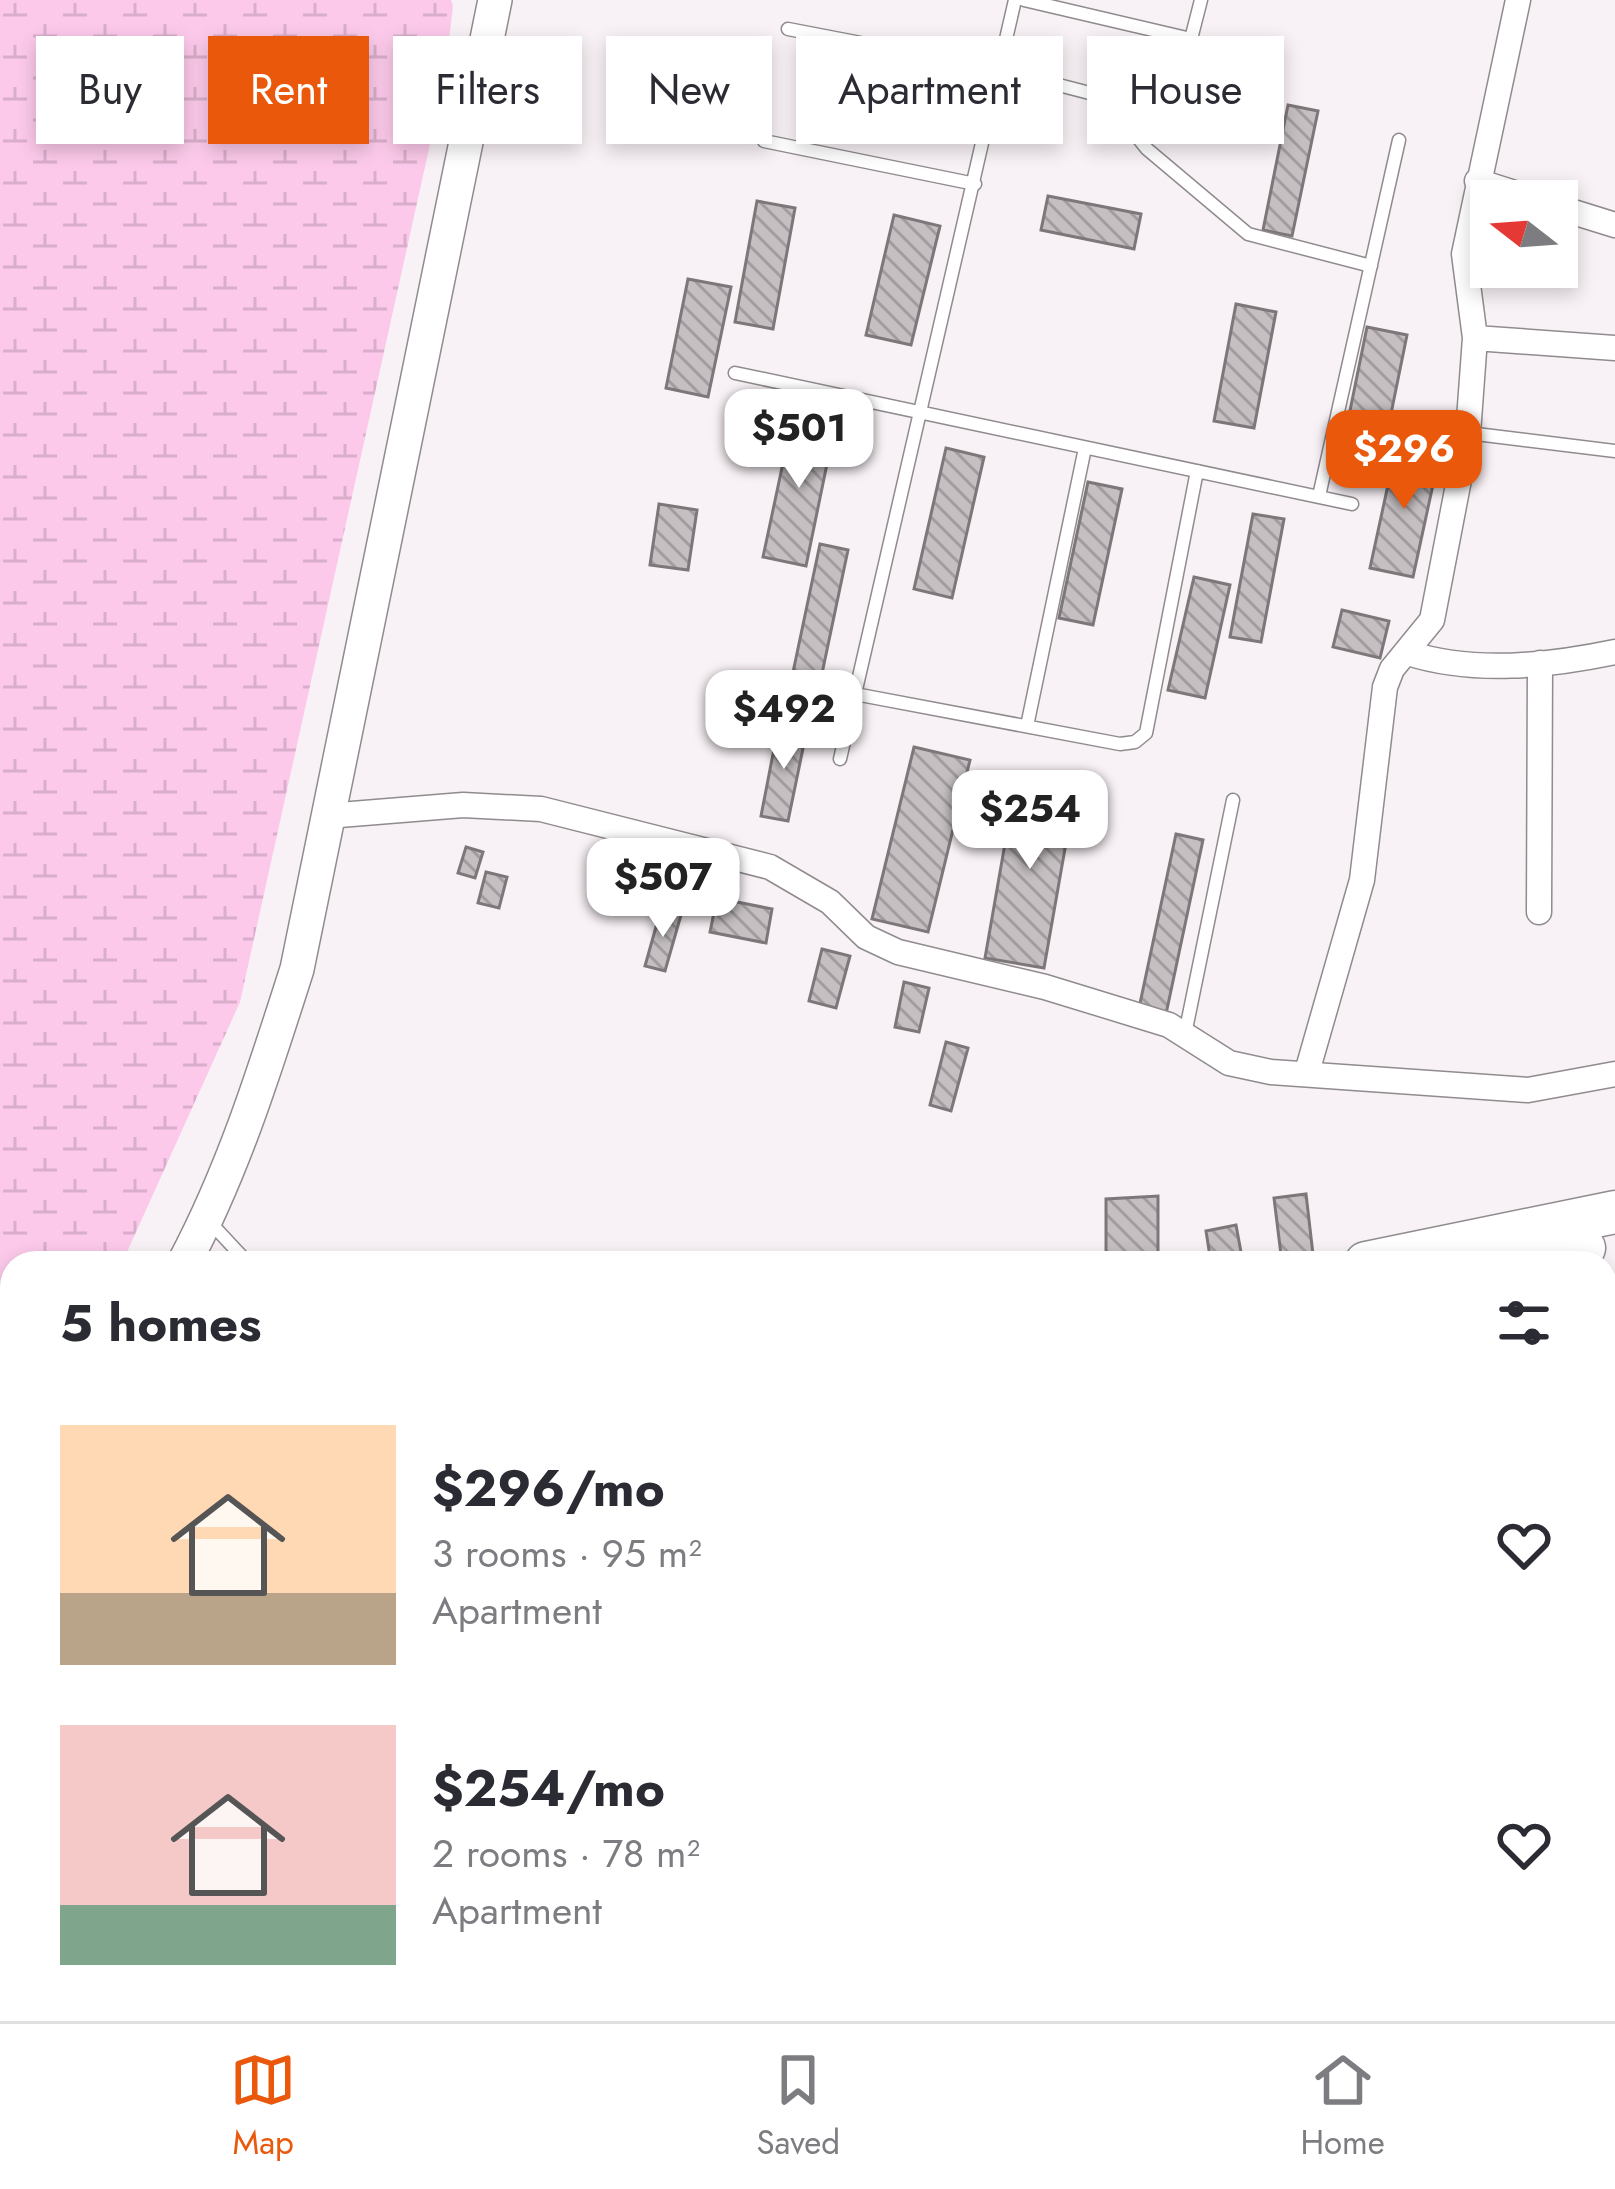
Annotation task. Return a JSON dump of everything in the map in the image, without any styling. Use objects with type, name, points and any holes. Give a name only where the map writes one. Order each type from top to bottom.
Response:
[{"type":"highway","points":[[1426,1251],[1615,1213]]},
{"type":"highway","points":[[1570,1251],[1615,1241]]},
{"type":"street","points":[[1477,180],[1518,0]]},
{"type":"street","points":[[191,1251],[253,1106],[297,969],[498,2]]},
{"type":"street","points":[[1578,214],[1615,225]]},
{"type":"street","points":[[1307,1072],[1362,880],[1385,687],[1392,669],[1432,620],[1468,433],[1475,338],[1464,254],[1470,220]]},
{"type":"street","points":[[1475,338],[1615,348]]},
{"type":"street","points":[[1408,653],[1445,665],[1540,663],[1615,652]]},
{"type":"street","points":[[1539,912],[1540,663]]},
{"type":"street","points":[[327,815],[463,805],[542,809],[770,867],[830,902],[866,938],[898,952],[1045,987],[1169,1025],[1229,1063],[1271,1072],[1528,1090],[1615,1074]]},
{"type":"lane","points":[[1010,36],[1019,0],[1191,39],[1201,0]]},
{"type":"lane","points":[[788,29],[824,36]]},
{"type":"lane","points":[[1063,86],[1105,97],[1147,149],[1247,234],[1371,266]]},
{"type":"lane","points":[[1318,496],[1399,140]]},
{"type":"lane","points":[[772,143],[975,184]]},
{"type":"lane","points":[[840,759],[984,144]]},
{"type":"lane","points":[[734,373],[1352,504]]},
{"type":"lane","points":[[1468,433],[1615,451]]},
{"type":"lane","points":[[1027,726],[1085,448]]},
{"type":"lane","points":[[855,694],[1120,744],[1135,742],[1146,733],[1197,471]]},
{"type":"lane","points":[[1184,1035],[1233,800]]},
{"type":"lane","points":[[208,1219],[237,1251]]},
{"type":"green space","points":[[0,0],[451,0],[449,36],[393,36],[393,144],[430,144],[240,1002],[127,1251],[0,1251]]},
{"type":"building","points":[[1288,105],[1318,111],[1292,236],[1263,230],[1280,144],[1284,144]]},
{"type":"building","points":[[1048,196],[1141,214],[1134,249],[1041,230]]},
{"type":"building","points":[[757,201],[795,208],[773,329],[735,322]]},
{"type":"building","points":[[894,215],[940,226],[911,345],[866,335]]},
{"type":"building","points":[[688,279],[731,287],[708,397],[666,388]]},
{"type":"building","points":[[1236,304],[1276,312],[1254,428],[1214,421]]},
{"type":"building","points":[[1367,327],[1407,335],[1382,458],[1342,450]]},
{"type":"building","points":[[793,416],[835,425],[806,566],[763,557]]},
{"type":"building","points":[[946,448],[984,457],[952,598],[914,589]]},
{"type":"building","points":[[1396,448],[1439,457],[1413,577],[1370,568]]},
{"type":"building","points":[[1088,482],[1122,489],[1093,625],[1059,618]]},
{"type":"building","points":[[659,504],[697,510],[688,570],[650,565]]},
{"type":"building","points":[[1253,514],[1284,519],[1261,642],[1230,637]]},
{"type":"building","points":[[820,544],[848,550],[820,683],[792,677]]},
{"type":"building","points":[[1194,577],[1230,585],[1205,698],[1168,690]]},
{"type":"building","points":[[1342,610],[1389,621],[1380,658],[1333,647]]},
{"type":"building","points":[[779,723],[807,729],[788,821],[761,816]]},
{"type":"building","points":[[914,747],[970,760],[928,932],[872,919]]},
{"type":"building","points":[[1017,775],[1076,786],[1044,968],[985,958]]},
{"type":"building","points":[[1176,834],[1203,840],[1166,1014],[1139,1008]]},
{"type":"building","points":[[466,847],[483,852],[475,878],[458,873]]},
{"type":"building","points":[[486,872],[507,877],[499,908],[478,903]]},
{"type":"building","points":[[717,898],[772,909],[766,943],[710,932]]},
{"type":"building","points":[[661,909],[681,915],[665,971],[645,966]]},
{"type":"building","points":[[822,949],[850,956],[836,1008],[809,1001]]},
{"type":"building","points":[[904,982],[929,988],[919,1032],[895,1027]]},
{"type":"building","points":[[946,1042],[968,1048],[951,1111],[930,1105]]},
{"type":"building","points":[[1306,1194],[1313,1251],[1281,1251],[1274,1198]]},
{"type":"building","points":[[1158,1196],[1158,1251],[1106,1251],[1106,1199]]},
{"type":"building","points":[[1236,1225],[1241,1251],[1209,1251],[1206,1231]]}]
